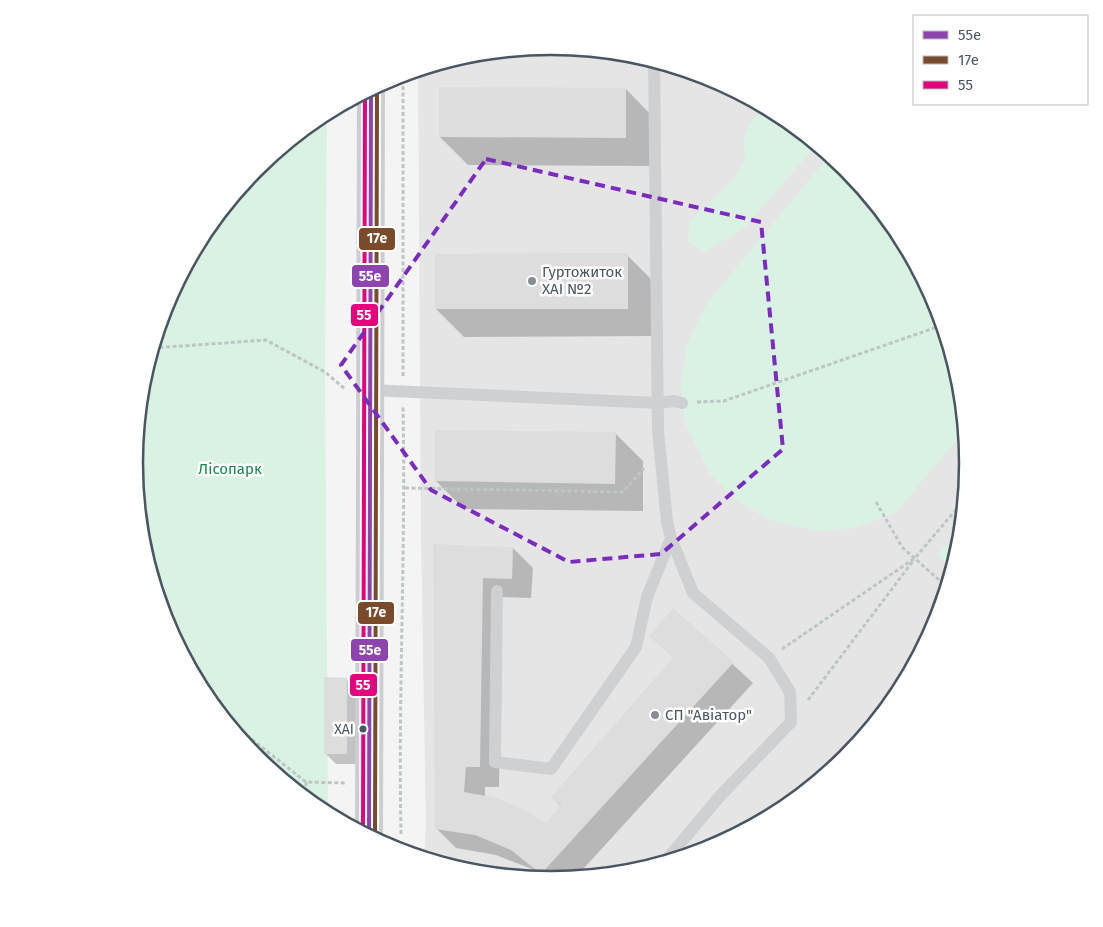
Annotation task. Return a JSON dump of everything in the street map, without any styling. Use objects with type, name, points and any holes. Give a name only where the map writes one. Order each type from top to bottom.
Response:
[{"type":"main road","points":[[369,829],[371,97]]},
{"type":"lane","points":[[654,68],[658,403],[660,450],[667,522],[671,538],[693,593],[769,658],[790,692],[791,722],[720,796],[672,853]]},
{"type":"lane","points":[[370,390],[658,403],[674,401],[682,403]]},
{"type":"lane","points":[[497,591],[495,762],[551,769],[636,646],[647,597],[671,538]]},
{"type":"path","points":[[401,843],[400,788],[405,488],[403,391],[403,83]]},
{"type":"path","points":[[682,403],[724,401],[936,327]]},
{"type":"path","points":[[160,347],[266,340],[325,372],[347,390],[370,390]]},
{"type":"path","points":[[405,488],[623,492],[660,450]]},
{"type":"path","points":[[876,502],[902,547],[942,582]]},
{"type":"path","points":[[791,722],[915,558],[958,508]]},
{"type":"path","points":[[769,658],[915,558]]},
{"type":"path","points":[[245,734],[306,782],[349,783]]},
{"type":"path","points":[[306,782],[306,790]]},
{"type":"highlighted area","points":[[486,159],[761,222],[783,449],[661,554],[569,562],[431,490],[341,365]]},
{"type":"shaded area","points":[[552,55],[605,58],[631,63],[657,69],[708,86],[756,110],[800,139],[821,156],[859,194],[876,215],[905,259],[929,307],[938,332],[946,358],[957,410],[960,464],[959,490],[957,517],[946,569],[929,620],[918,644],[905,668],[876,712],[859,733],[821,771],[800,788],[756,817],[708,841],[683,850],[657,858],[605,869],[552,872],[498,869],[424,851],[426,827],[421,537],[418,78],[446,69],[498,58]]},
{"type":"green space","points":[[761,113],[813,149],[745,227],[705,252],[688,242],[690,221],[734,179],[745,159],[744,137],[752,120]]},
{"type":"green space","name":"Лісопарк","points":[[327,123],[325,372],[328,805],[282,771],[244,733],[227,712],[198,668],[174,620],[157,569],[146,517],[143,464],[146,410],[157,358],[174,307],[185,283],[212,237],[244,194],[282,156]]},
{"type":"green space","points":[[825,160],[859,194],[876,215],[905,259],[918,283],[929,307],[946,358],[957,410],[959,437],[896,512],[856,528],[817,531],[769,520],[735,499],[709,473],[685,423],[681,384],[686,346],[707,303]]},
{"type":"green space","points":[[953,538],[947,563],[938,555]]},
{"type":"building","points":[[439,87],[626,88],[626,138],[439,137]]},
{"type":"building","name":"Гуртожиток ХАІ №2","points":[[628,253],[628,309],[435,309],[435,254]]},
{"type":"building","points":[[435,430],[616,432],[615,484],[435,481]]},
{"type":"building","name":"СП \"Авіатор\"","points":[[433,544],[513,547],[512,579],[483,578],[480,767],[466,767],[464,792],[497,798],[525,810],[546,823],[561,805],[551,797],[673,658],[649,636],[673,608],[734,662],[543,872],[538,871],[511,850],[475,835],[435,829]]},
{"type":"building","points":[[324,677],[347,678],[347,754],[324,754]]},
{"type":"transit line","name":"17е","points":[[375,832],[377,94]]},
{"type":"transit line","name":"55е","points":[[369,829],[371,97]]},
{"type":"transit line","name":"55","points":[[363,826],[365,100]]},
{"type":"place","name":"Гуртожиток ХАІ №2","points":[[532,281]]},
{"type":"place","name":"СП \"Авіатор\"","points":[[655,715]]},
{"type":"place","name":"ХАІ","points":[[363,729]]}]
